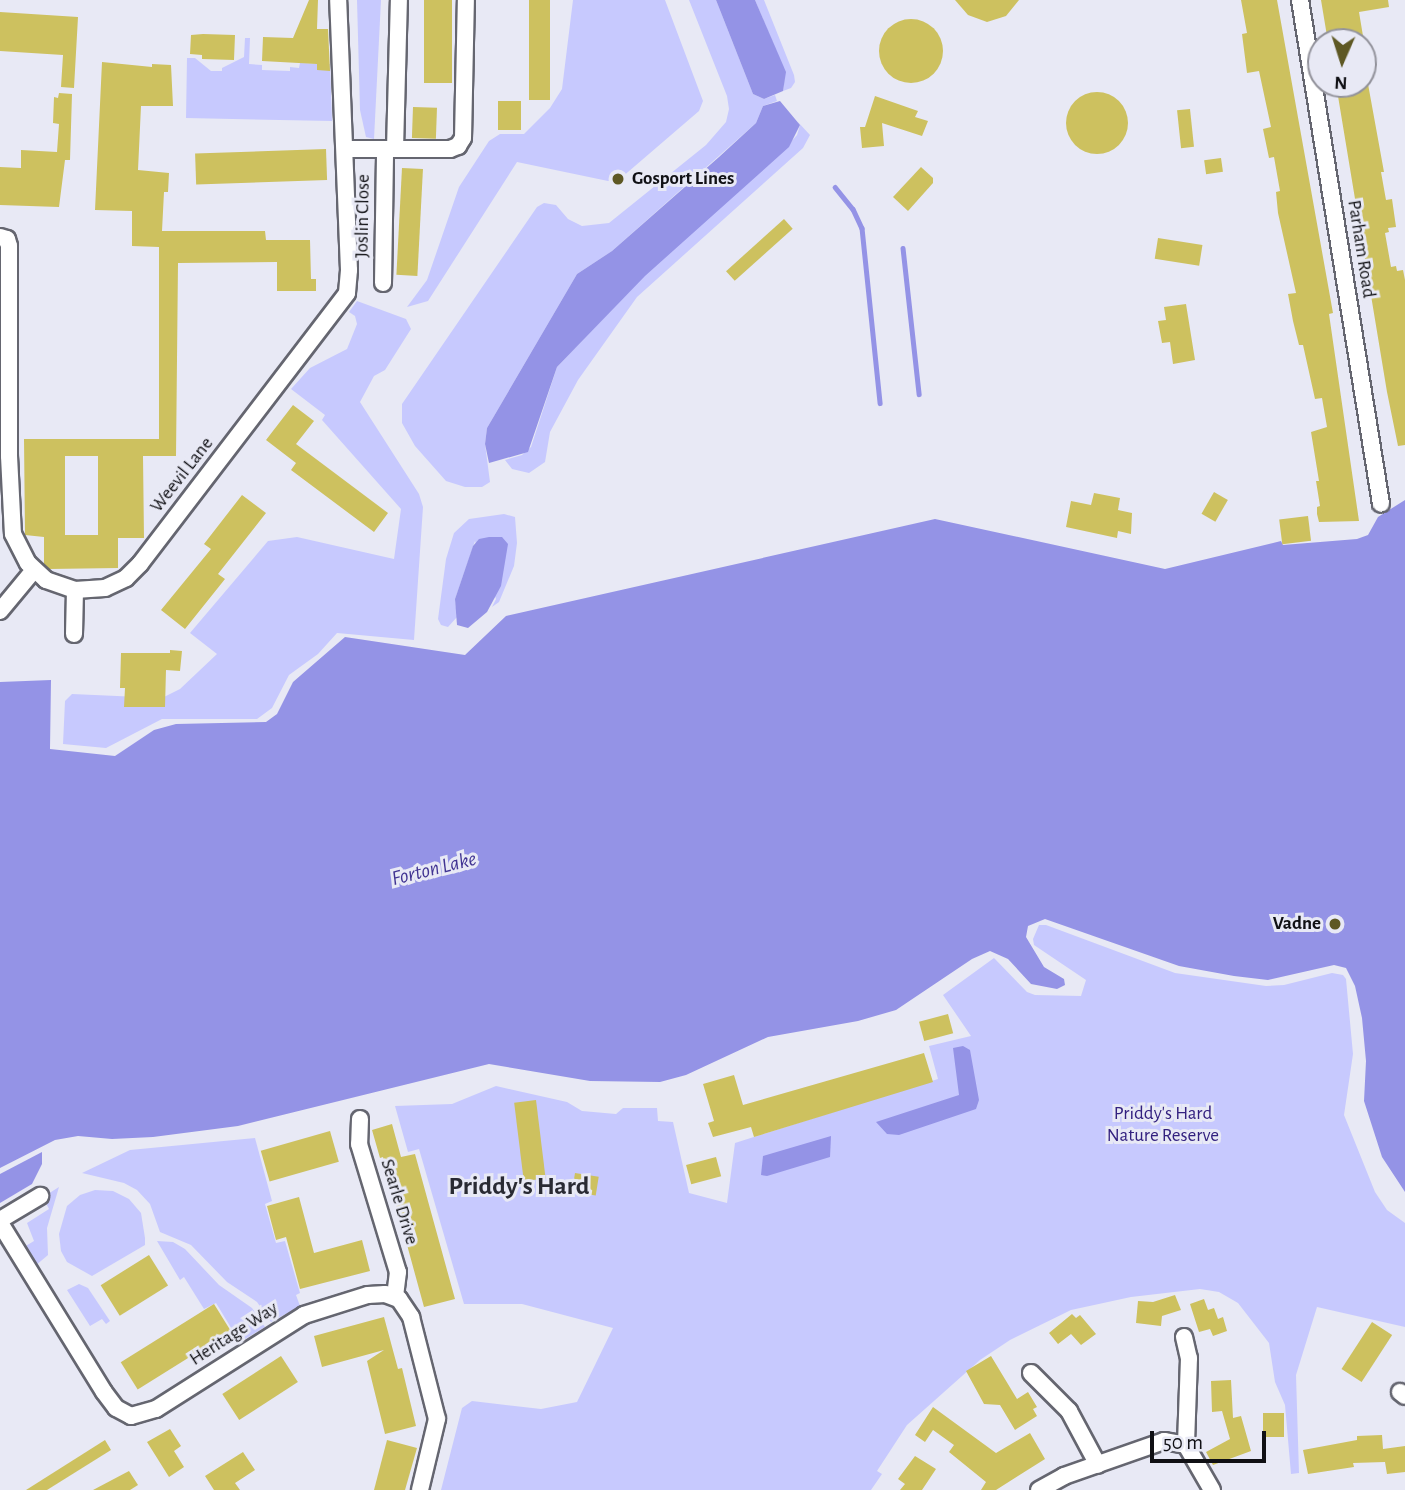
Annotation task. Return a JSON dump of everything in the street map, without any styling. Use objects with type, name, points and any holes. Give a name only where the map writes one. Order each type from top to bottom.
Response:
[{"type":"street","name":"Weevil Lane","points":[[75,590],[105,587],[132,573],[345,295],[349,270],[338,0]]},
{"type":"street","name":"Joslin Close","points":[[383,283],[399,0]]},
{"type":"street","points":[[345,149],[450,149],[458,146],[463,138],[467,0]]},
{"type":"street","name":"Parham Road","points":[[1300,0],[1381,504]]},
{"type":"street","points":[[0,237],[8,242],[9,253],[12,530],[21,553],[34,570],[52,583],[75,590],[74,634]]},
{"type":"street","points":[[0,611],[34,570]]},
{"type":"street","name":"Searle Drive","points":[[360,1119],[359,1144],[398,1272],[396,1297]]},
{"type":"street","points":[[0,1221],[40,1196]]},
{"type":"street","name":"Heritage Way","points":[[0,1221],[104,1392],[116,1408],[131,1416],[156,1409],[304,1315],[368,1295],[396,1297]]},
{"type":"street","points":[[396,1297],[411,1317],[436,1416],[420,1490]]},
{"type":"street","points":[[1184,1337],[1189,1358],[1186,1445],[1212,1490]]},
{"type":"street","points":[[1031,1373],[1069,1411],[1098,1465]]},
{"type":"street","points":[[1039,1490],[1064,1476],[1164,1441],[1186,1445]]},
{"type":"green space","points":[[357,0],[381,0],[374,139],[366,137],[360,110]]},
{"type":"green space","points":[[573,0],[665,0],[703,101],[699,111],[621,178],[608,181],[517,162],[428,301],[407,307],[427,280],[459,187],[489,141],[500,134],[524,134],[550,108],[562,89]]},
{"type":"green space","points":[[689,0],[716,0],[753,94],[764,99],[775,95],[777,101],[763,106],[756,123],[612,251],[577,274],[487,428],[485,444],[490,482],[482,487],[465,487],[446,481],[415,446],[402,423],[402,404],[537,207],[544,203],[556,205],[568,219],[582,226],[609,223],[706,145],[726,122],[729,109],[727,96]]},
{"type":"green space","points":[[755,0],[764,0],[794,75],[795,82],[791,88],[783,91],[785,72]]},
{"type":"green space","points":[[245,38],[250,38],[249,64],[262,65],[262,70],[290,71],[290,67],[299,68],[300,63],[330,64],[332,121],[186,118],[187,58],[195,58],[211,71],[222,71],[222,68],[244,57]]},
{"type":"green space","points":[[797,121],[810,135],[803,148],[637,297],[578,380],[550,432],[545,462],[529,473],[512,469],[505,460],[522,455],[531,447],[557,367],[644,276],[790,143],[797,135],[800,125]]},
{"type":"green space","points":[[357,301],[406,319],[411,329],[385,370],[374,376],[360,402],[419,494],[423,507],[414,640],[337,633],[318,654],[289,675],[272,708],[257,719],[162,719],[106,748],[63,744],[65,701],[72,694],[162,698],[180,689],[217,654],[190,633],[268,541],[297,537],[394,559],[401,509],[322,420],[325,415],[291,389],[310,368],[347,349],[357,324],[355,316],[349,312]]},
{"type":"green space","points":[[504,514],[515,517],[517,543],[514,566],[499,602],[492,607],[496,599],[475,541],[455,599],[457,617],[448,627],[441,625],[438,619],[446,559],[454,533],[469,519]]},
{"type":"green space","name":"Priddy's Hard Nature Reserve","points":[[1039,925],[1046,925],[1175,973],[1266,986],[1284,985],[1332,973],[1343,975],[1346,979],[1353,1054],[1344,1115],[1375,1192],[1387,1210],[1405,1223],[1405,1327],[1317,1307],[1296,1375],[1299,1473],[1291,1474],[1285,1405],[1275,1382],[1269,1343],[1238,1303],[1219,1292],[1200,1289],[1131,1297],[1071,1310],[1010,1340],[980,1360],[907,1425],[877,1471],[882,1474],[871,1490],[441,1490],[462,1408],[472,1401],[541,1409],[577,1402],[613,1328],[522,1304],[464,1304],[419,1149],[408,1152],[395,1106],[452,1104],[496,1086],[567,1102],[582,1111],[616,1114],[623,1108],[657,1108],[658,1121],[673,1122],[689,1193],[727,1203],[735,1143],[938,1079],[929,1046],[971,1036],[943,995],[994,958],[1027,992],[1035,995],[1081,996],[1086,980],[1034,945],[1033,939]]},
{"type":"green space","points":[[255,1138],[272,1201],[265,1204],[276,1243],[285,1241],[300,1293],[296,1295],[300,1306],[271,1322],[257,1302],[227,1282],[191,1245],[160,1232],[150,1204],[137,1190],[124,1183],[82,1173],[130,1150]]},
{"type":"green space","points":[[59,1187],[47,1228],[48,1255],[35,1266],[24,1247],[34,1241],[27,1223],[49,1209],[43,1197]]},
{"type":"green space","points":[[95,1190],[113,1191],[129,1199],[141,1213],[145,1245],[92,1276],[67,1262],[61,1251],[59,1234],[67,1206],[80,1195]]},
{"type":"green space","points":[[157,1241],[173,1242],[185,1249],[219,1285],[252,1308],[265,1327],[245,1339],[238,1328],[233,1331],[216,1303],[204,1309],[184,1277],[180,1280]]},
{"type":"green space","points":[[79,1284],[88,1288],[110,1321],[106,1324],[102,1319],[90,1326],[67,1290]]},
{"type":"water","points":[[716,0],[755,0],[786,72],[783,91],[764,99],[753,94]]},
{"type":"water","points":[[780,101],[800,125],[789,147],[645,276],[557,367],[528,452],[489,463],[485,444],[487,428],[577,274],[612,251],[719,157],[756,123],[763,106]]},
{"type":"water","name":"Forton Lake","points":[[1405,500],[1405,1192],[1382,1157],[1364,1101],[1366,1061],[1362,1018],[1355,986],[1346,968],[1334,965],[1268,980],[1234,976],[1179,966],[1045,919],[1028,926],[1026,937],[1044,967],[1064,979],[1065,985],[1057,989],[1031,984],[1008,959],[990,951],[972,959],[896,1010],[858,1021],[768,1037],[686,1075],[660,1082],[590,1081],[489,1064],[238,1126],[153,1137],[112,1139],[78,1136],[55,1140],[0,1168],[0,682],[51,680],[50,749],[115,756],[154,730],[176,724],[266,722],[277,714],[293,682],[345,637],[465,655],[506,616],[935,519],[1165,569],[1281,541],[1283,545],[1357,539],[1368,535],[1378,517]]},
{"type":"water","points":[[502,537],[508,544],[501,586],[487,612],[468,628],[457,625],[455,599],[473,546],[479,539]]},
{"type":"water","points":[[963,1046],[970,1050],[979,1100],[976,1109],[899,1135],[887,1134],[876,1122],[959,1095],[953,1048]]},
{"type":"water","points":[[831,1136],[830,1157],[767,1176],[761,1175],[763,1156]]},
{"type":"water","points":[[42,1152],[42,1164],[32,1184],[0,1203],[0,1174]]},
{"type":"building","points":[[309,0],[318,0],[317,29],[328,29],[330,71],[317,70],[317,64],[262,61],[263,37],[293,38]]},
{"type":"building","points":[[424,0],[452,0],[452,83],[424,83]]},
{"type":"building","points":[[529,0],[550,0],[550,100],[529,100]]},
{"type":"building","points":[[955,0],[1019,0],[1006,16],[987,22],[968,15]]},
{"type":"building","points":[[1241,0],[1277,0],[1333,313],[1329,314],[1359,521],[1319,522],[1317,514],[1317,507],[1320,506],[1316,481],[1319,481],[1311,432],[1327,427],[1322,398],[1315,399],[1303,345],[1299,345],[1293,321],[1288,294],[1296,293],[1278,213],[1276,192],[1280,191],[1274,157],[1269,158],[1263,129],[1271,127],[1259,71],[1247,73],[1242,34],[1247,33]]},
{"type":"building","points":[[1321,0],[1388,0],[1389,7],[1359,12],[1362,28],[1326,28]]},
{"type":"building","points":[[0,12],[78,17],[74,88],[61,87],[63,55],[0,51]]},
{"type":"building","points":[[911,19],[923,21],[934,28],[941,39],[941,63],[934,74],[923,81],[911,83],[899,81],[888,74],[881,63],[879,51],[881,39],[888,28],[899,21]]},
{"type":"building","points":[[191,35],[235,35],[234,60],[202,59],[202,55],[190,54]]},
{"type":"building","points":[[102,62],[152,67],[152,64],[171,65],[173,106],[141,106],[138,170],[169,173],[168,192],[164,192],[162,231],[265,231],[266,240],[310,240],[311,279],[316,279],[316,291],[277,291],[277,262],[178,263],[176,456],[143,456],[144,538],[118,538],[118,568],[49,569],[44,564],[44,537],[25,535],[24,439],[159,439],[159,247],[132,246],[132,211],[95,210]],"holes":[[[65,456],[98,456],[98,535],[65,535]]]},
{"type":"building","points":[[1091,92],[1103,92],[1119,101],[1126,111],[1126,135],[1119,145],[1103,154],[1091,154],[1080,149],[1071,140],[1066,129],[1066,117],[1071,106],[1080,97]]},
{"type":"building","points":[[59,93],[72,94],[70,160],[65,160],[59,207],[0,205],[0,167],[21,168],[21,150],[57,152],[59,124],[53,123],[54,97],[58,98]]},
{"type":"building","points":[[875,96],[918,111],[915,117],[928,121],[922,136],[882,123],[884,146],[862,148],[860,127],[865,127]]},
{"type":"building","points":[[1338,98],[1371,98],[1384,172],[1381,172],[1386,200],[1392,199],[1396,227],[1388,228],[1389,232],[1385,233],[1391,267],[1396,266],[1397,271],[1403,270],[1405,280],[1405,445],[1398,446]]},
{"type":"building","points":[[498,101],[521,101],[521,130],[498,130]]},
{"type":"building","points":[[413,107],[437,108],[436,139],[412,138]]},
{"type":"building","points":[[1190,109],[1194,147],[1181,148],[1177,110]]},
{"type":"building","points":[[326,149],[327,180],[196,185],[195,154]]},
{"type":"building","points":[[1221,158],[1223,172],[1206,174],[1204,160]]},
{"type":"building","points":[[921,167],[933,178],[933,183],[908,211],[893,197]]},
{"type":"building","points":[[402,168],[423,169],[417,276],[396,275]]},
{"type":"building","points":[[784,219],[793,229],[735,281],[726,271]]},
{"type":"building","points":[[1158,238],[1202,245],[1199,266],[1155,259]]},
{"type":"building","points":[[1186,304],[1195,360],[1173,364],[1170,342],[1162,343],[1158,321],[1166,320],[1164,307]]},
{"type":"building","points":[[293,405],[314,421],[296,444],[388,513],[374,532],[291,470],[296,463],[266,440]]},
{"type":"building","points":[[1214,492],[1228,500],[1215,522],[1202,514]]},
{"type":"building","points":[[1094,493],[1120,498],[1118,510],[1132,513],[1131,534],[1118,531],[1117,538],[1066,527],[1071,501],[1091,505]]},
{"type":"building","points":[[242,495],[266,513],[218,574],[225,579],[185,629],[161,610],[211,549],[204,544]]},
{"type":"building","points":[[1308,516],[1311,541],[1282,544],[1279,520]]},
{"type":"building","points":[[170,650],[182,651],[180,671],[166,670],[165,707],[124,707],[125,688],[120,688],[121,653],[170,653]]},
{"type":"building","points":[[948,1014],[953,1033],[924,1041],[919,1022]]},
{"type":"building","points":[[924,1053],[933,1082],[754,1137],[751,1127],[713,1137],[708,1123],[714,1121],[703,1084],[734,1075],[743,1105]]},
{"type":"building","points":[[536,1100],[546,1178],[524,1181],[514,1103]]},
{"type":"building","points":[[392,1124],[401,1157],[415,1154],[455,1299],[424,1307],[383,1157],[380,1158],[372,1130]]},
{"type":"building","points":[[330,1131],[339,1162],[270,1182],[261,1151]]},
{"type":"building","points":[[716,1157],[721,1176],[691,1184],[686,1165]]},
{"type":"building","points":[[575,1173],[599,1177],[596,1196],[572,1192]]},
{"type":"building","points":[[299,1197],[314,1253],[362,1240],[370,1271],[300,1289],[286,1237],[276,1240],[267,1206]]},
{"type":"building","points":[[149,1255],[168,1286],[120,1316],[101,1285]]},
{"type":"building","points":[[1175,1295],[1181,1310],[1162,1316],[1161,1326],[1136,1323],[1138,1301],[1153,1302]]},
{"type":"building","points":[[1204,1299],[1208,1310],[1214,1308],[1218,1319],[1223,1317],[1227,1331],[1213,1336],[1210,1329],[1199,1332],[1190,1304]]},
{"type":"building","points":[[214,1304],[231,1331],[138,1389],[121,1362]]},
{"type":"building","points":[[1072,1314],[1076,1318],[1080,1315],[1096,1334],[1081,1345],[1071,1334],[1058,1344],[1049,1333]]},
{"type":"building","points":[[384,1317],[398,1369],[402,1368],[416,1426],[385,1434],[367,1361],[384,1350],[322,1367],[314,1336]]},
{"type":"building","points":[[1372,1322],[1392,1335],[1362,1382],[1342,1369]]},
{"type":"building","points":[[281,1356],[298,1382],[239,1420],[222,1394]]},
{"type":"building","points":[[991,1356],[1017,1399],[1028,1392],[1037,1407],[1033,1409],[1037,1416],[1015,1430],[1000,1405],[984,1404],[966,1371]]},
{"type":"building","points":[[1231,1380],[1233,1418],[1241,1416],[1251,1451],[1213,1465],[1206,1452],[1230,1439],[1222,1411],[1212,1412],[1211,1381]]},
{"type":"building","points":[[933,1407],[996,1453],[1030,1433],[1045,1459],[996,1490],[981,1490],[986,1482],[949,1452],[954,1445],[933,1430],[925,1442],[915,1435]]},
{"type":"building","points":[[1263,1413],[1284,1413],[1284,1437],[1263,1437]]},
{"type":"building","points":[[170,1429],[181,1446],[174,1451],[184,1467],[169,1477],[147,1442]]},
{"type":"building","points":[[1382,1435],[1383,1449],[1405,1446],[1405,1472],[1387,1474],[1385,1462],[1353,1463],[1354,1467],[1308,1474],[1303,1450],[1357,1440],[1357,1436]]},
{"type":"building","points":[[105,1440],[111,1450],[47,1490],[26,1490]]},
{"type":"building","points":[[387,1440],[417,1448],[405,1490],[374,1490]]},
{"type":"building","points":[[243,1452],[255,1470],[235,1483],[240,1490],[214,1490],[205,1476]]},
{"type":"building","points":[[915,1456],[936,1469],[922,1490],[900,1490],[905,1484],[898,1479]]},
{"type":"building","points":[[129,1471],[138,1485],[130,1490],[93,1490]]},
{"type":"waterway","points":[[835,187],[853,209],[862,228],[880,403]]},
{"type":"waterway","points":[[903,248],[919,394]]},
{"type":"place","name":"Gosport Lines","points":[[618,179]]},
{"type":"place","name":"Vadne","points":[[1335,924]]},
{"type":"district","name":"Priddy's Hard","points":[[519,1187]]}]
